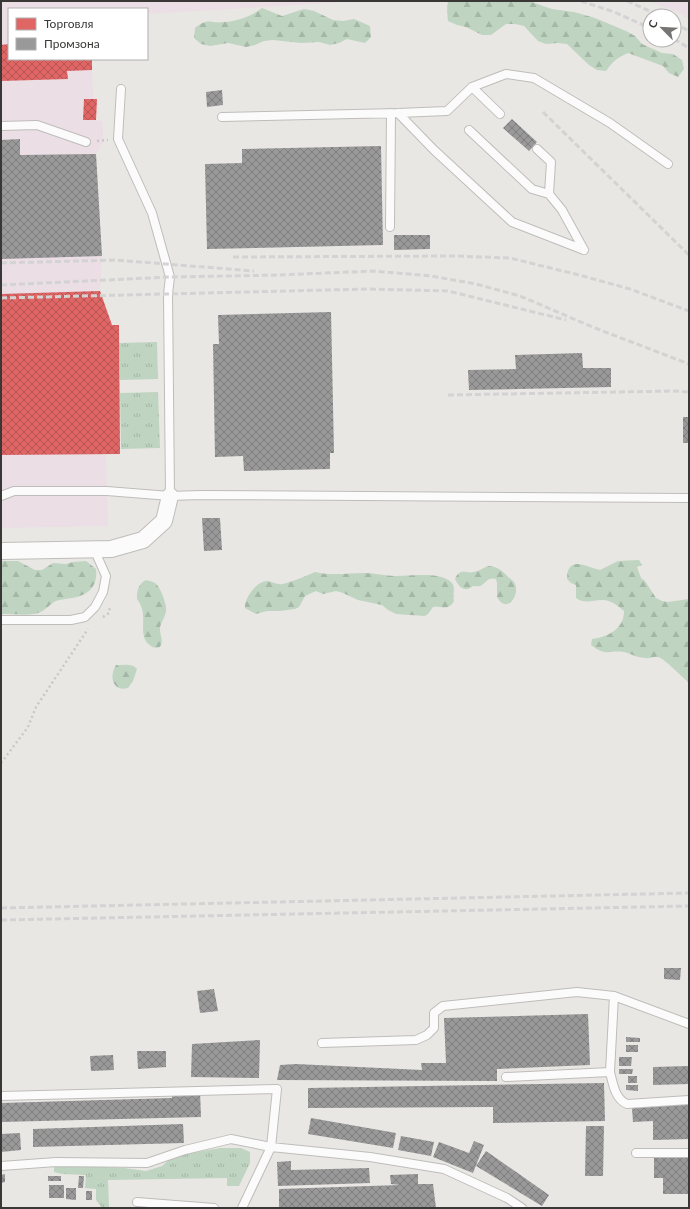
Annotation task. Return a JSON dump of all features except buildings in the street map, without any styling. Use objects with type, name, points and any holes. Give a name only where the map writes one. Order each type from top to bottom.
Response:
[{"type":"street","points":[[1,551],[111,549],[143,540],[164,521],[170,496]]},
{"type":"lane","points":[[222,117],[447,111],[472,87],[506,74],[534,78],[610,123],[668,164]]},
{"type":"lane","points":[[472,87],[500,114]]},
{"type":"lane","points":[[121,90],[118,139],[152,213],[170,277],[168,294],[170,496]]},
{"type":"lane","points":[[395,113],[512,222],[584,250],[562,210],[549,194],[532,189],[469,130]]},
{"type":"lane","points":[[390,227],[395,113]]},
{"type":"lane","points":[[1,126],[37,125],[86,142]]},
{"type":"lane","points":[[537,149],[551,162],[549,194]]},
{"type":"lane","points":[[1,496],[14,491],[107,490],[170,496],[689,498]]},
{"type":"lane","points":[[1,620],[71,620],[85,617],[95,607],[103,592],[106,576],[94,549]]},
{"type":"lane","points":[[322,1043],[416,1040],[427,1035],[434,1028],[434,1013],[443,1006],[577,992],[614,996],[689,1024]]},
{"type":"lane","points":[[614,996],[610,1072],[617,1097],[627,1104],[689,1100]]},
{"type":"lane","points":[[506,1077],[610,1072]]},
{"type":"lane","points":[[1,1096],[277,1089],[271,1147],[242,1208]]},
{"type":"lane","points":[[1,1166],[56,1162],[147,1163],[185,1150],[231,1139],[271,1147],[370,1157],[444,1169],[507,1198],[522,1208]]},
{"type":"lane","points":[[636,1153],[689,1153]]},
{"type":"lane","points":[[137,1202],[214,1208]]},
{"type":"path","points":[[86,142],[118,139]]},
{"type":"path","points":[[98,621],[109,612],[110,605]]},
{"type":"path","points":[[1,763],[28,726],[36,707],[87,630],[92,626]]},
{"type":"shaded area","points":[[1,1],[362,1],[148,14],[148,8],[8,8],[8,60],[92,60],[93,99],[96,120],[103,121],[103,141],[96,154],[102,256],[100,291],[112,325],[119,325],[120,454],[106,454],[108,526],[1,528]]},
{"type":"shaded area","points":[[649,1],[689,1],[689,20],[682,15],[682,8],[666,8]]},
{"type":"green space","points":[[448,1],[529,1],[552,9],[574,12],[595,18],[626,31],[635,36],[642,44],[642,48],[651,48],[662,53],[673,54],[682,60],[684,69],[678,77],[669,73],[663,66],[628,53],[616,60],[606,71],[597,70],[589,65],[567,44],[546,44],[538,41],[524,26],[506,24],[491,35],[482,35],[466,27],[448,21]]},
{"type":"green space","points":[[262,8],[282,16],[304,9],[314,11],[333,20],[343,21],[354,19],[370,26],[371,37],[365,43],[347,39],[330,45],[319,42],[301,43],[273,40],[264,41],[246,47],[228,43],[210,46],[201,44],[194,38],[195,28],[203,23],[224,22],[240,19],[249,16]]},
{"type":"green space","points":[[157,342],[158,379],[120,380],[119,343]]},
{"type":"green space","points":[[158,392],[160,448],[121,449],[120,393]]},
{"type":"green space","points":[[639,560],[642,565],[637,567],[641,578],[645,581],[656,598],[668,602],[689,599],[689,683],[661,658],[642,658],[624,652],[604,652],[591,645],[592,639],[609,634],[618,627],[621,623],[624,611],[615,604],[607,601],[583,601],[576,598],[576,585],[567,579],[570,567],[574,564],[579,564],[600,570],[618,561]]},
{"type":"green space","points":[[1,561],[18,561],[35,570],[42,570],[53,563],[66,564],[86,561],[96,569],[95,581],[91,589],[83,595],[56,601],[38,613],[26,615],[1,614]]},
{"type":"green space","points":[[489,566],[500,570],[515,583],[516,594],[508,604],[504,604],[497,597],[496,579],[490,579],[481,586],[473,586],[465,589],[460,586],[455,579],[461,572],[474,572]]},
{"type":"green space","points":[[315,572],[328,574],[372,573],[391,576],[425,575],[441,577],[452,583],[454,589],[454,601],[448,607],[433,607],[425,616],[396,614],[382,605],[358,600],[343,593],[336,591],[323,594],[316,591],[305,596],[299,607],[295,609],[267,611],[256,614],[245,608],[249,595],[259,584],[267,581],[283,584]]},
{"type":"green space","points":[[146,580],[154,582],[159,587],[166,605],[165,614],[160,627],[162,642],[160,647],[151,646],[144,637],[143,612],[137,596],[140,585]]},
{"type":"green space","points":[[116,665],[130,665],[137,669],[133,681],[128,688],[118,688],[113,682],[113,674]]},
{"type":"green space","points":[[220,1148],[241,1148],[250,1152],[250,1163],[239,1186],[227,1186],[227,1178],[108,1180],[109,1208],[102,1208],[96,1200],[96,1189],[85,1188],[86,1175],[62,1174],[54,1172],[54,1167],[65,1165],[124,1168],[146,1171],[162,1166],[170,1159],[179,1155]]},
{"type":"railway","points":[[581,1],[614,12],[642,24]]},
{"type":"railway","points":[[627,1],[643,8]]},
{"type":"railway","points":[[682,27],[689,31]]},
{"type":"railway","points":[[682,44],[689,48]]},
{"type":"railway","points":[[543,112],[689,255]]},
{"type":"railway","points":[[233,257],[455,256],[510,258],[630,289],[689,311]]},
{"type":"railway","points":[[1,263],[115,260],[254,271]]},
{"type":"railway","points":[[1,285],[170,277],[280,275],[374,271],[431,276],[476,284],[520,296],[595,328],[689,364]]},
{"type":"railway","points":[[1,298],[369,289],[448,291],[566,320]]},
{"type":"railway","points":[[448,395],[689,392]]},
{"type":"railway","points":[[1,908],[689,893]]},
{"type":"railway","points":[[1,920],[689,906]]}]
